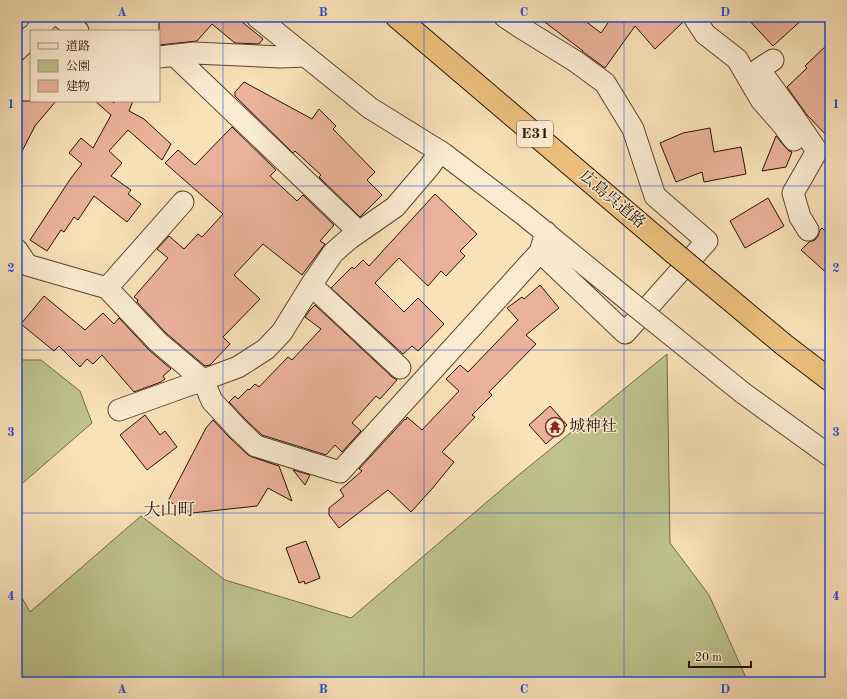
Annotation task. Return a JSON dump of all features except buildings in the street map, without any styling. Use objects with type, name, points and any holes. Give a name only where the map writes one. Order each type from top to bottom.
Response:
[{"type":"highway","name":"広島呉道路","points":[[397,17],[673,252],[783,344],[830,380]]},
{"type":"street","points":[[37,30],[49,17]]},
{"type":"street","points":[[61,17],[77,30]]},
{"type":"street","points":[[256,17],[370,108],[440,151],[518,210],[543,242],[625,333],[707,241],[655,196],[633,129],[605,83],[575,61],[505,17]]},
{"type":"street","points":[[694,17],[705,34],[737,59],[761,100],[802,150],[800,180]]},
{"type":"street","points":[[17,50],[30,37]]},
{"type":"street","points":[[166,56],[194,53],[281,57],[305,56]]},
{"type":"street","points":[[166,56],[359,232]]},
{"type":"street","points":[[761,61],[789,110],[817,151],[792,193],[800,217],[808,230]]},
{"type":"street","points":[[119,410],[238,367],[266,349],[282,332],[333,253],[349,239],[395,207],[430,166],[440,151]]},
{"type":"street","points":[[107,288],[183,202]]},
{"type":"street","points":[[543,242],[629,301],[743,392],[830,456]]},
{"type":"street","points":[[17,250],[27,264],[107,288],[158,342],[203,380],[212,401],[256,446],[340,472],[543,242]]},
{"type":"street","points":[[311,285],[400,368]]},
{"type":"green space","points":[[667,354],[670,543],[709,595],[748,682],[17,682],[17,589],[30,612],[141,516],[225,580],[351,618],[515,478]]},
{"type":"green space","points":[[17,360],[41,360],[80,391],[92,423],[17,488]]},
{"type":"place","name":"城神社","points":[[555,427]]},
{"type":"district","name":"大山町","points":[[169,510]]}]
